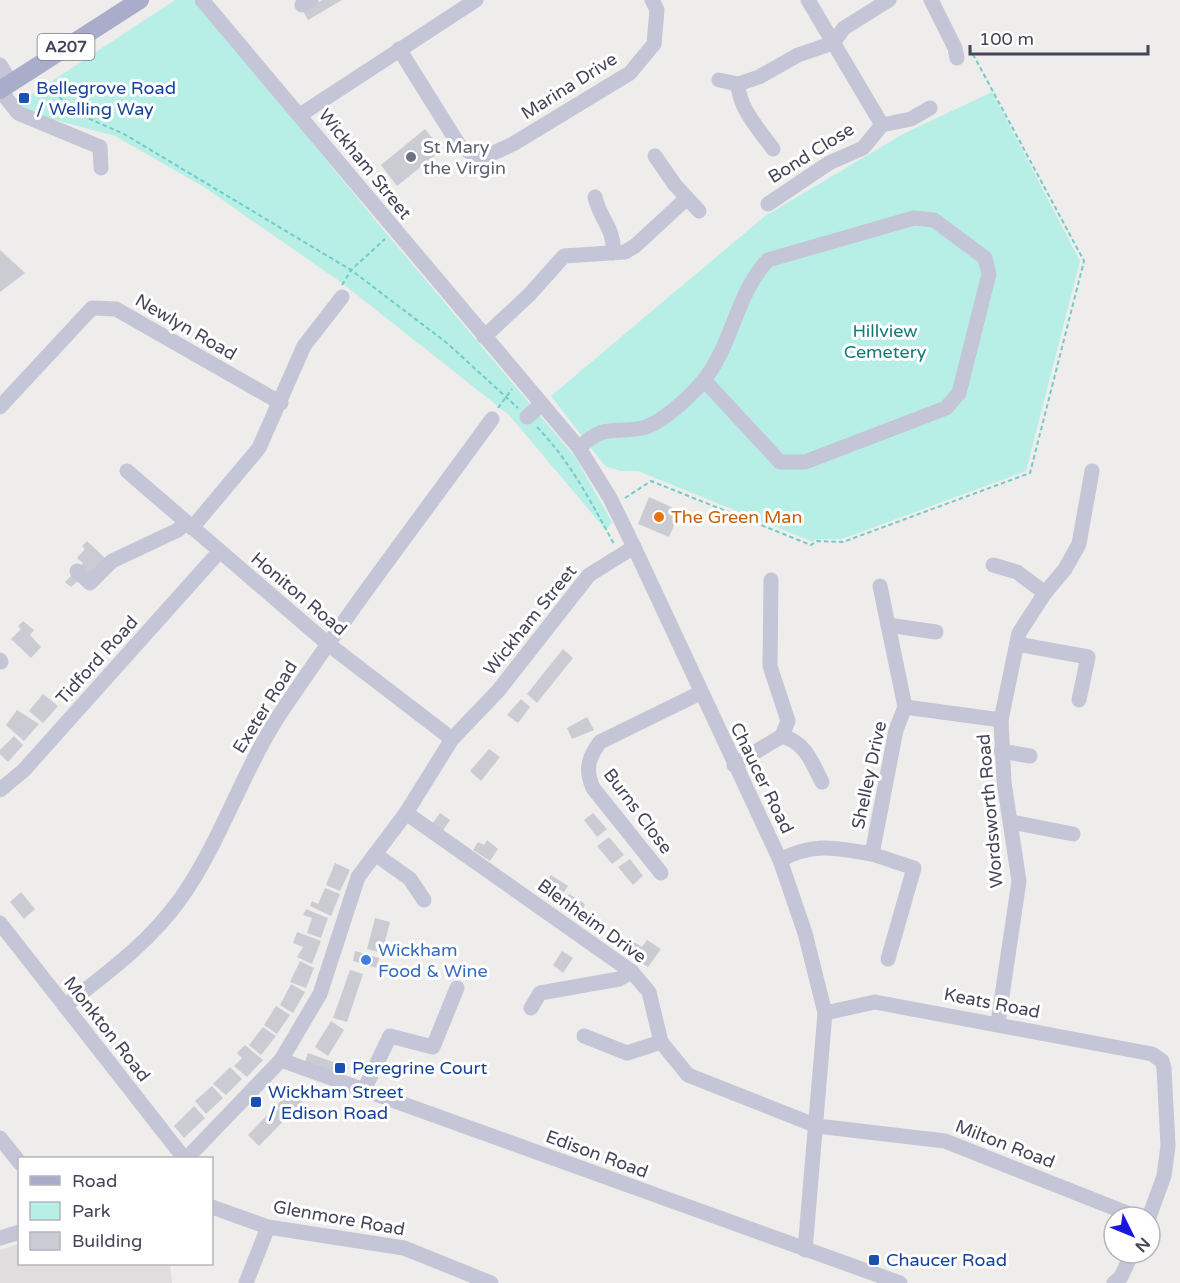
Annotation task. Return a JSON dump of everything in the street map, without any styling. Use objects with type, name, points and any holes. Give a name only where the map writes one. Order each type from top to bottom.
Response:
[{"type":"main road","name":"A207","points":[[6,86],[140,0]]},
{"type":"street","name":"Wickham Street","points":[[186,1157],[280,1060],[320,994],[358,877],[406,813],[452,739],[498,691],[589,575],[634,547],[610,498],[579,448],[394,231],[300,115],[202,0]]},
{"type":"street","points":[[300,115],[476,0]]},
{"type":"street","name":"Marina Drive","points":[[399,49],[459,145],[473,154],[489,155],[513,144],[630,72],[654,44],[657,10],[652,0]]},
{"type":"street","name":"Bond Close","points":[[768,204],[829,163],[863,148],[882,125],[808,0]]},
{"type":"street","points":[[719,80],[738,84],[759,77],[798,55],[833,43],[844,28],[889,0]]},
{"type":"street","points":[[931,0],[955,48],[957,58]]},
{"type":"street","points":[[0,65],[18,113],[100,147],[101,168]]},
{"type":"street","points":[[738,84],[739,95],[747,113],[773,149]]},
{"type":"street","points":[[882,125],[911,119],[930,108]]},
{"type":"street","points":[[655,156],[675,185],[699,211]]},
{"type":"street","points":[[595,197],[598,209],[611,230],[613,253]]},
{"type":"street","points":[[484,337],[523,301],[564,256],[625,252],[635,246],[687,198]]},
{"type":"street","points":[[579,448],[608,429],[643,428],[671,412],[704,380],[717,359],[754,274],[768,260],[914,218],[934,220],[986,258],[990,274],[959,393],[946,408],[805,462],[780,462],[704,380]]},
{"type":"street","points":[[77,572],[90,583],[112,561],[188,525],[260,448],[304,346],[342,297]]},
{"type":"street","name":"Newlyn Road","points":[[0,407],[92,308],[116,309],[281,403]]},
{"type":"street","points":[[527,417],[542,404]]},
{"type":"street","name":"Exeter Road","points":[[65,1006],[127,957],[157,929],[182,897],[219,832],[278,717],[496,412]]},
{"type":"street","name":"Honiton Road","points":[[127,471],[328,644],[452,739]]},
{"type":"street","name":"Wordsworth Road","points":[[998,1023],[1019,881],[1001,751],[1001,720],[1019,633],[1045,593],[1065,570],[1079,544],[1092,471]]},
{"type":"street","name":"Chaucer Road","points":[[634,547],[700,693],[780,860],[805,933],[825,1013],[805,1250]]},
{"type":"street","name":"Tidford Road","points":[[0,790],[24,770],[219,552]]},
{"type":"street","points":[[993,565],[1017,572],[1045,593]]},
{"type":"street","points":[[734,765],[782,736],[788,721],[770,666],[771,580]]},
{"type":"street","points":[[880,586],[905,707]]},
{"type":"street","points":[[888,626],[936,632]]},
{"type":"street","points":[[1017,644],[1088,657],[1079,700]]},
{"type":"street","name":"Burns Close","points":[[660,873],[593,788],[587,774],[590,755],[600,742],[700,693]]},
{"type":"street","name":"Shelley Drive","points":[[780,860],[807,848],[832,848],[872,854],[896,730],[905,707],[1001,720]]},
{"type":"street","points":[[782,736],[796,740],[803,748],[822,782]]},
{"type":"street","points":[[1001,751],[1030,756]]},
{"type":"street","name":"Blenheim Drive","points":[[406,813],[632,972],[649,992],[661,1042],[688,1075],[817,1126]]},
{"type":"street","points":[[1011,822],[1073,834]]},
{"type":"street","points":[[375,854],[410,879],[424,900]]},
{"type":"street","points":[[872,854],[914,868],[888,959]]},
{"type":"street","name":"Monkton Road","points":[[0,923],[184,1157]]},
{"type":"street","points":[[531,1008],[540,993],[619,979],[632,972]]},
{"type":"street","points":[[364,1090],[390,1036],[433,1047],[457,988]]},
{"type":"street","name":"Keats Road","points":[[825,1013],[875,1002],[998,1023],[1152,1054],[1162,1061],[1164,1068],[1168,1146],[1164,1176],[1153,1205]]},
{"type":"street","points":[[584,1036],[627,1053],[661,1042]]},
{"type":"street","name":"Edison Road","points":[[280,1060],[900,1283]]},
{"type":"street","name":"Milton Road","points":[[817,1126],[945,1141],[1107,1205]]},
{"type":"street","points":[[0,1138],[18,1160]]},
{"type":"street","name":"Glenmore Road","points":[[213,1207],[268,1227],[404,1248],[491,1283]]},
{"type":"street","points":[[246,1283],[268,1227]]},
{"type":"street","points":[[0,1238],[18,1233]]},
{"type":"street","points":[[1114,1283],[1125,1265]]},
{"type":"path","points":[[621,500],[651,481],[812,545],[817,541],[843,542],[1030,473],[1084,261],[966,40]]},
{"type":"path","points":[[43,81],[64,104],[76,113],[124,134],[351,270],[447,343],[559,450],[579,480],[620,555]]},
{"type":"path","points":[[342,297],[342,283],[351,270],[394,231]]},
{"type":"path","points":[[496,412],[502,400]]},
{"type":"shaded area","points":[[18,1244],[18,1265],[170,1265],[172,1283],[0,1283],[0,1250]]},
{"type":"green space","points":[[175,0],[196,0],[380,226],[575,457],[612,522],[606,530],[509,415],[342,283],[204,187],[115,136],[22,111],[20,102]]},
{"type":"green space","name":"Hillview Cemetery","points":[[992,92],[1080,261],[1026,471],[842,539],[815,539],[813,542],[638,471],[621,471],[605,466],[551,396],[765,216],[903,134]]},
{"type":"building","points":[[322,0],[342,0],[308,20],[303,11]]},
{"type":"building","name":"St Mary the Virgin","points":[[425,129],[442,150],[397,186],[381,165]]},
{"type":"building","points":[[0,250],[25,273],[0,292]]},
{"type":"building","name":"The Green Man","points":[[649,497],[680,511],[669,537],[638,524]]},
{"type":"building","points":[[87,541],[105,558],[91,577],[80,567],[83,563],[77,558],[85,549],[82,546]]},
{"type":"building","points":[[73,574],[79,580],[71,587],[65,582]]},
{"type":"building","points":[[23,621],[34,630],[30,635],[41,647],[31,658],[11,639],[21,629],[18,626]]},
{"type":"building","points":[[563,649],[573,658],[537,703],[527,694]]},
{"type":"building","points":[[43,694],[58,706],[43,723],[29,711]]},
{"type":"building","points":[[521,699],[530,707],[518,723],[507,715]]},
{"type":"building","points":[[17,710],[39,724],[24,741],[6,725]]},
{"type":"building","points":[[587,717],[594,730],[572,739],[567,728]]},
{"type":"building","points":[[14,736],[23,745],[8,762],[0,754],[0,750]]},
{"type":"building","points":[[489,749],[500,757],[481,781],[470,771]]},
{"type":"building","points":[[440,813],[450,820],[442,832],[432,824]]},
{"type":"building","points":[[593,813],[607,829],[597,837],[584,820]]},
{"type":"building","points":[[609,837],[624,855],[612,864],[597,846]]},
{"type":"building","points":[[487,840],[498,849],[490,861],[473,850],[478,842],[484,845]]},
{"type":"building","points":[[630,859],[643,876],[633,885],[618,867]]},
{"type":"building","points":[[335,863],[350,870],[340,891],[326,885]]},
{"type":"building","points":[[551,875],[568,886],[557,902],[540,891]]},
{"type":"building","points":[[325,888],[340,894],[331,916],[310,906],[312,901],[318,904]]},
{"type":"building","points":[[21,892],[35,909],[24,919],[10,902]]},
{"type":"building","points":[[569,894],[585,904],[581,914],[577,915],[562,905]]},
{"type":"building","points":[[306,909],[328,918],[321,938],[307,933],[312,918],[303,915]]},
{"type":"building","points":[[375,918],[390,922],[382,953],[367,949]]},
{"type":"building","points":[[297,932],[321,941],[312,964],[297,957],[303,947],[293,943]]},
{"type":"building","points":[[647,940],[661,949],[648,967],[624,952],[632,941],[642,947]]},
{"type":"building","name":"Wickham Food & Wine","points":[[355,951],[379,958],[377,968],[353,961]]},
{"type":"building","points":[[562,951],[573,958],[563,973],[553,965]]},
{"type":"building","points":[[300,961],[314,968],[306,988],[290,982]]},
{"type":"building","points":[[350,970],[363,974],[347,1022],[333,1018]]},
{"type":"building","points":[[291,984],[305,992],[293,1013],[280,1005]]},
{"type":"building","points":[[276,1006],[290,1015],[277,1034],[264,1025]]},
{"type":"building","points":[[331,1021],[344,1030],[328,1056],[315,1047]]},
{"type":"building","points":[[263,1027],[276,1036],[261,1055],[249,1045]]},
{"type":"building","points":[[245,1045],[263,1060],[247,1077],[234,1066],[242,1058],[237,1053]]},
{"type":"building","points":[[308,1053],[336,1063],[332,1074],[304,1064]]},
{"type":"building","points":[[230,1067],[242,1079],[226,1095],[213,1084]]},
{"type":"building","points":[[212,1086],[223,1098],[206,1114],[195,1101]]},
{"type":"building","points":[[295,1086],[307,1097],[259,1146],[248,1135]]},
{"type":"building","points":[[194,1106],[205,1118],[184,1138],[174,1126]]},
{"type":"place","name":"Bellegrove Road / Welling Way","points":[[24,98]]},
{"type":"place","name":"St Mary the Virgin","points":[[411,157]]},
{"type":"place","name":"The Green Man","points":[[659,517]]},
{"type":"place","name":"Wickham Food & Wine","points":[[366,960]]},
{"type":"place","name":"Peregrine Court","points":[[340,1068]]},
{"type":"place","name":"Wickham Street / Edison Road","points":[[256,1102]]},
{"type":"place","name":"Chaucer Road","points":[[874,1260]]}]
